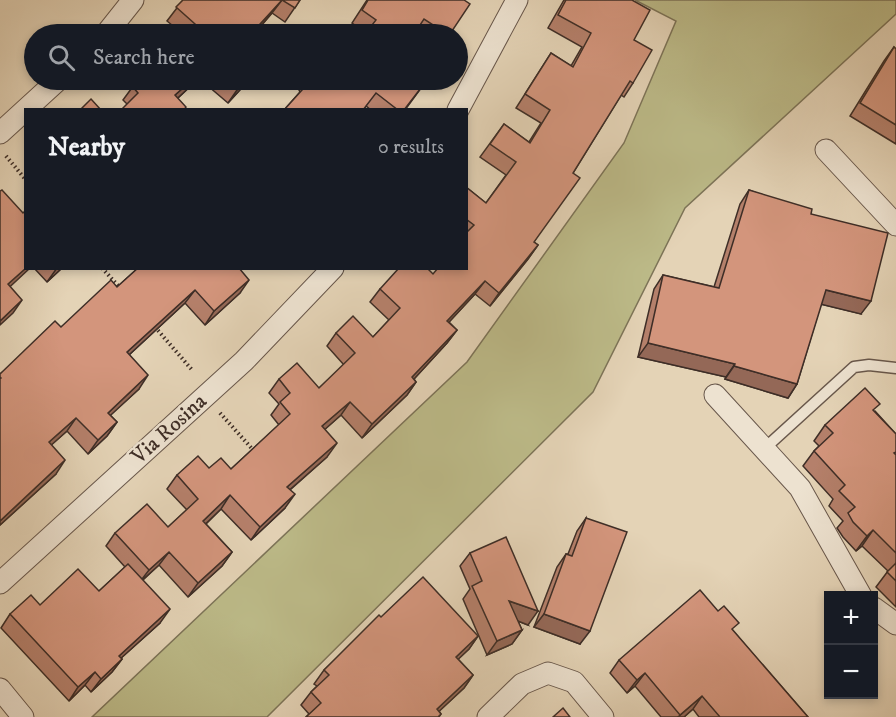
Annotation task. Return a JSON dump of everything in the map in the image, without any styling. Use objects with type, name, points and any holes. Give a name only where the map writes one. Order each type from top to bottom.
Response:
[{"type":"street","points":[[114,24],[133,0]]},
{"type":"street","points":[[459,108],[517,0]]},
{"type":"street","points":[[27,108],[47,90]]},
{"type":"street","points":[[0,133],[24,111]]},
{"type":"street","points":[[826,150],[896,225]]},
{"type":"street","name":"Via Rosina","points":[[0,583],[244,362],[331,270]]},
{"type":"street","points":[[715,395],[800,488],[858,591]]},
{"type":"street","points":[[878,611],[896,624]]},
{"type":"street","points":[[488,717],[522,684],[548,673],[574,682],[603,717]]},
{"type":"street","points":[[0,689],[23,717]]},
{"type":"lane","points":[[764,449],[854,367],[869,365],[896,368]]},
{"type":"path","points":[[6,156],[24,178]]},
{"type":"path","points":[[104,270],[130,299]]},
{"type":"path","points":[[154,326],[193,371]]},
{"type":"path","points":[[220,412],[259,456]]},
{"type":"shaded area","points":[[635,0],[896,0],[896,14],[685,208],[593,392],[267,717],[92,717],[467,362],[624,143],[676,21]]},
{"type":"building","points":[[183,0],[282,0],[260,24],[195,24],[176,7]]},
{"type":"building","points":[[282,0],[300,0],[295,8]]},
{"type":"building","points":[[368,0],[464,0],[470,4],[457,24],[432,24],[424,19],[421,24],[373,24],[376,20],[362,10]]},
{"type":"building","points":[[566,0],[632,0],[650,10],[634,40],[652,50],[633,83],[630,81],[573,173],[580,178],[534,242],[538,245],[499,293],[485,281],[447,321],[457,330],[412,377],[416,382],[372,424],[350,402],[322,426],[337,443],[287,487],[295,494],[260,527],[230,495],[203,521],[232,552],[198,583],[169,552],[149,570],[115,533],[147,504],[168,527],[198,499],[177,475],[198,456],[209,468],[221,458],[231,469],[290,414],[280,402],[290,393],[279,379],[297,363],[319,388],[355,353],[336,333],[353,316],[373,337],[400,308],[380,289],[397,270],[429,270],[433,274],[436,270],[468,270],[468,231],[474,225],[468,220],[468,189],[486,203],[516,162],[490,144],[504,124],[530,143],[550,110],[525,94],[551,53],[573,67],[591,33],[558,15]]},
{"type":"building","points":[[894,47],[896,49],[896,125],[860,103]]},
{"type":"building","points":[[135,90],[181,90],[175,95],[186,107],[123,108],[138,93]]},
{"type":"building","points":[[302,90],[419,90],[406,108],[395,108],[376,93],[365,108],[286,108]]},
{"type":"building","points":[[91,99],[99,108],[82,108]]},
{"type":"building","points":[[2,190],[24,212],[24,270],[8,284],[22,300],[0,321],[0,191]]},
{"type":"building","points":[[749,190],[812,209],[811,214],[888,233],[871,301],[826,290],[797,384],[734,366],[735,364],[648,343],[663,275],[719,288]]},
{"type":"building","points":[[136,270],[241,270],[249,280],[214,311],[195,290],[127,352],[148,375],[108,413],[117,422],[98,440],[76,418],[49,442],[65,460],[0,521],[0,374],[55,321],[61,327],[111,280],[117,287]]},
{"type":"building","points":[[865,388],[880,404],[873,410],[896,434],[896,452],[894,453],[896,455],[896,553],[873,530],[867,536],[853,522],[848,513],[855,507],[839,491],[845,485],[814,451],[833,433],[825,425]]},
{"type":"building","points":[[586,518],[627,532],[590,631],[544,614],[566,554],[572,556]]},
{"type":"building","points":[[506,537],[538,611],[509,601],[522,630],[497,641],[472,586],[482,581],[470,553]]},
{"type":"building","points":[[896,563],[896,581],[887,572]]},
{"type":"building","points":[[128,564],[170,609],[119,656],[122,659],[101,679],[95,672],[78,687],[10,614],[31,595],[40,605],[78,569],[99,591]]},
{"type":"building","points":[[423,577],[478,636],[456,657],[473,675],[437,709],[441,714],[438,717],[306,717],[321,703],[311,692],[329,675],[324,670],[379,615],[381,617]]},
{"type":"building","points":[[700,590],[718,611],[724,606],[739,623],[732,629],[808,717],[720,717],[702,696],[680,715],[645,673],[637,680],[619,660]]},
{"type":"building","points":[[563,708],[570,717],[553,717]]}]
